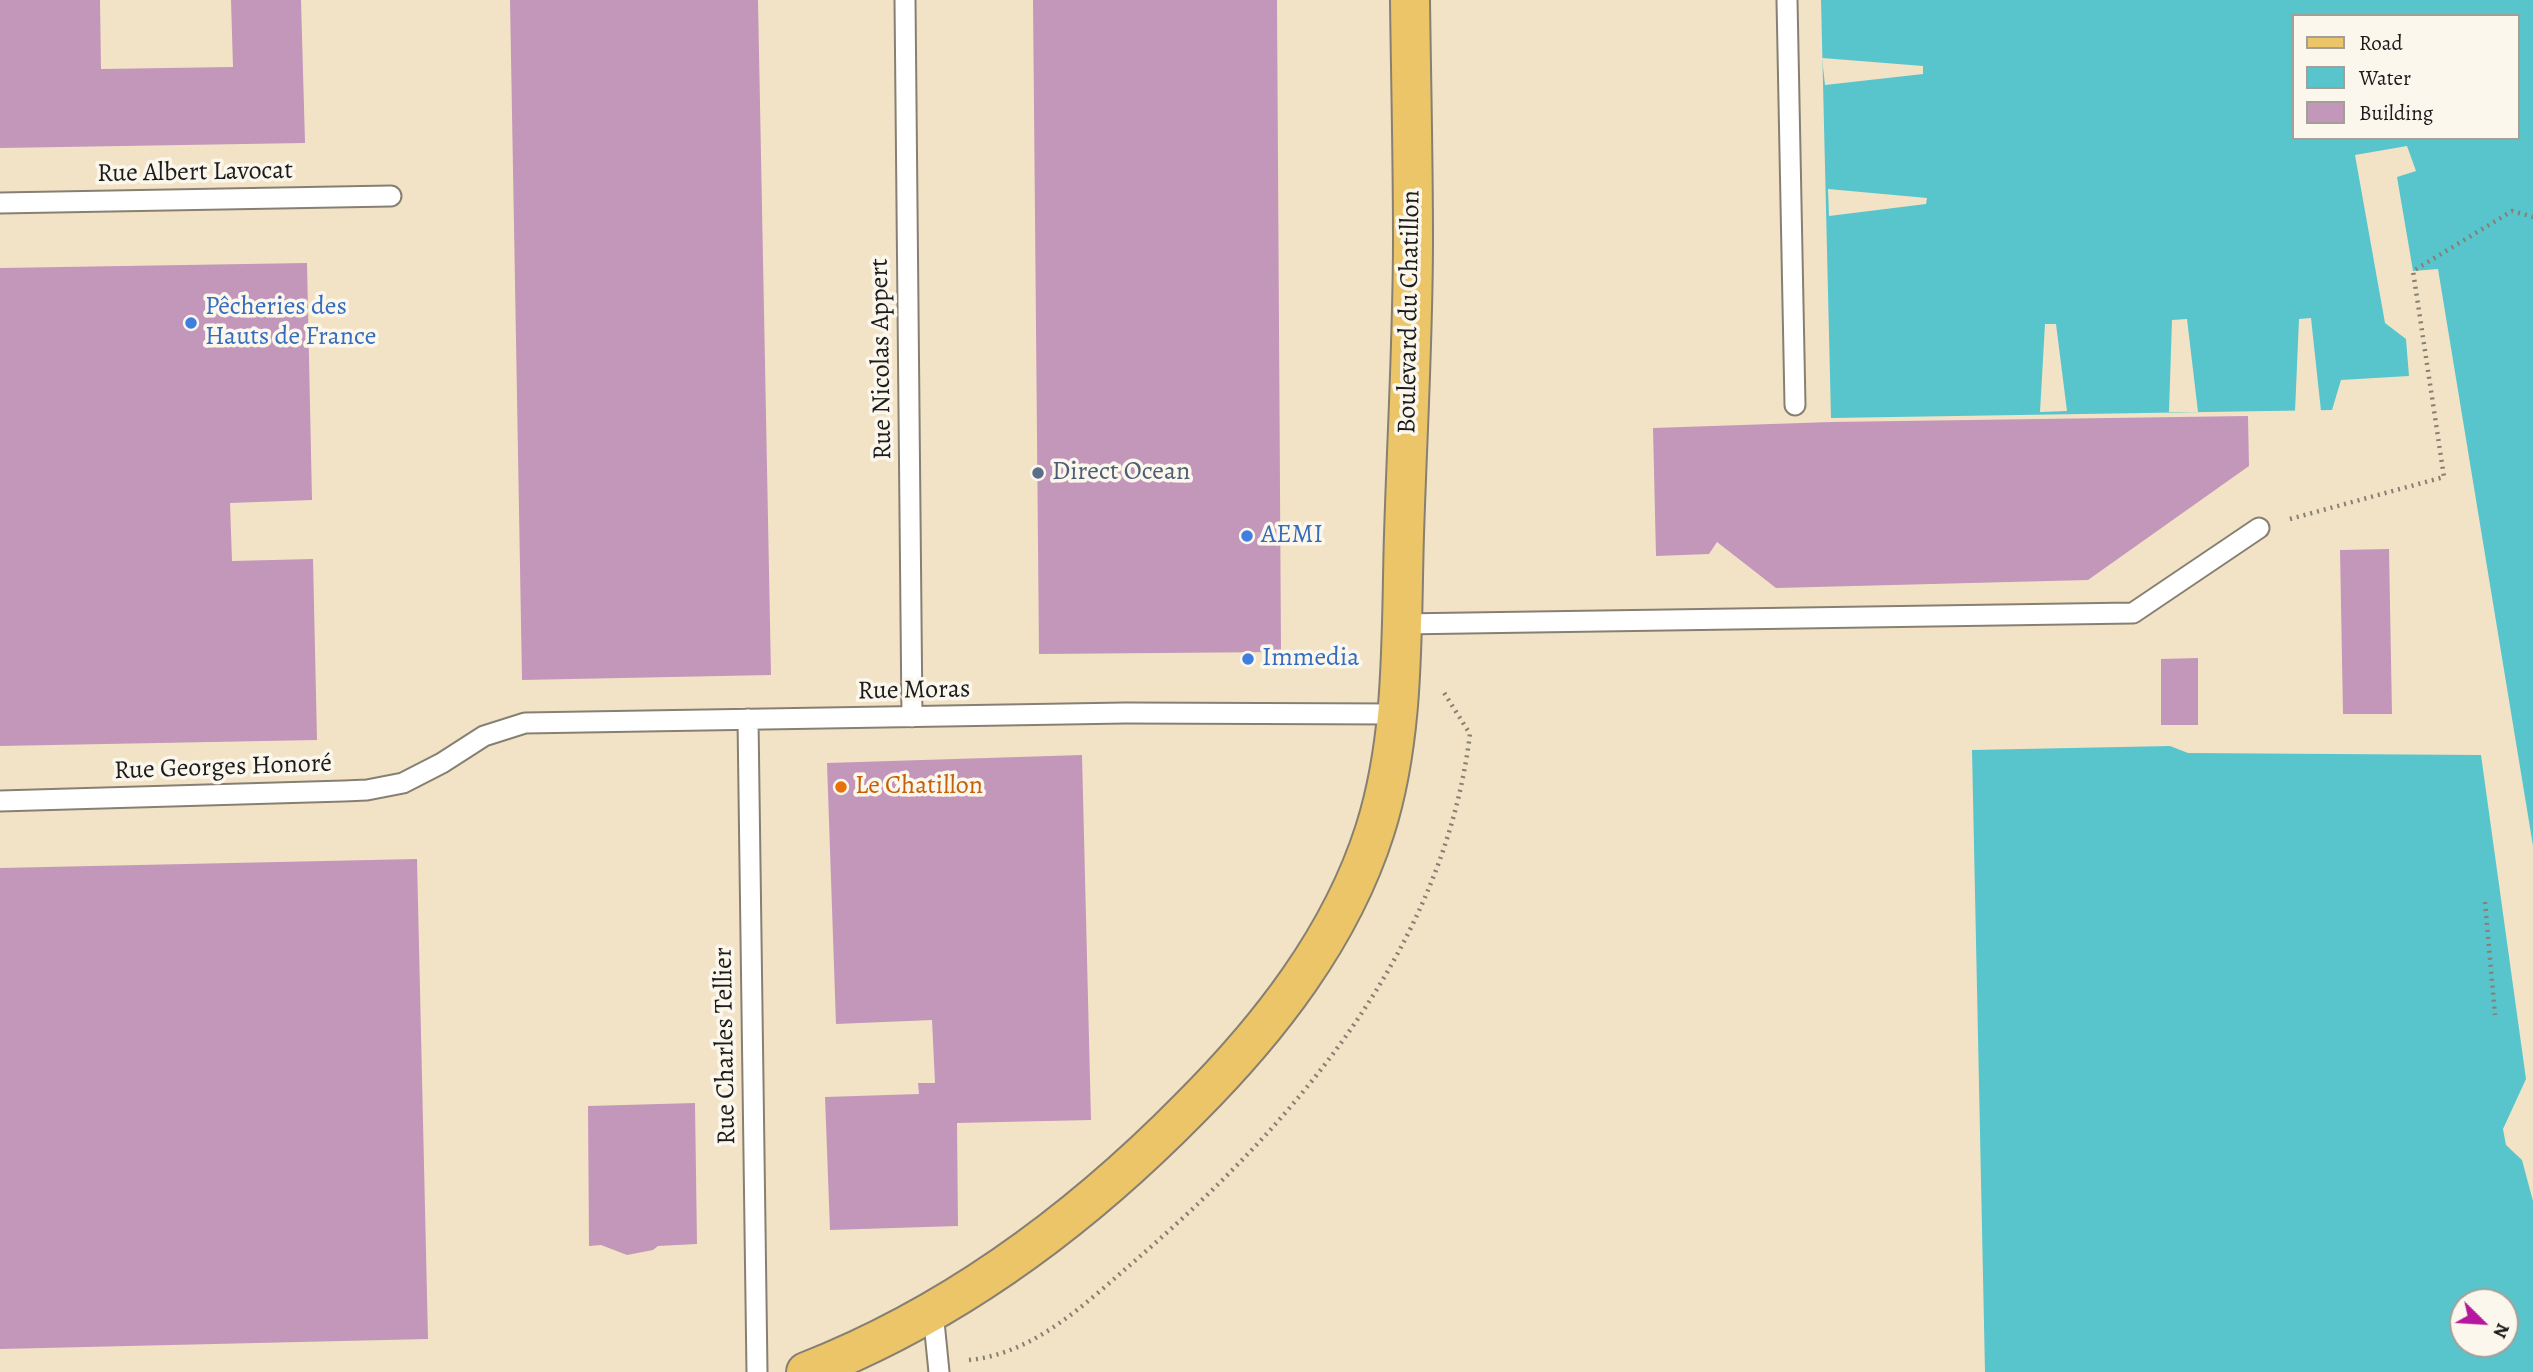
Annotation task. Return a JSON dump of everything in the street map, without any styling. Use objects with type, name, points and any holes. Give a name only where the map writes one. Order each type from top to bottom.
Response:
[{"type":"main road","name":"Boulevard du Chatillon","points":[[806,1372],[889,1336],[1006,1266],[1084,1207],[1135,1162],[1245,1051],[1275,1014],[1336,919],[1374,833],[1392,758],[1401,624],[1413,239],[1410,0]]},
{"type":"lane","name":"Rue Nicolas Appert","points":[[905,0],[912,717]]},
{"type":"lane","points":[[1787,0],[1795,405]]},
{"type":"lane","name":"Rue Albert Lavocat","points":[[0,203],[391,195]]},
{"type":"lane","points":[[1401,624],[2133,613],[2259,527]]},
{"type":"lane","name":"Rue Moras","points":[[442,762],[484,736],[525,723],[1125,713],[1396,714]]},
{"type":"lane","name":"Rue Charles Tellier","points":[[748,719],[757,1372]]},
{"type":"lane","name":"Rue Georges Honoré","points":[[0,801],[383,788],[403,783],[442,762]]},
{"type":"lane","points":[[933,1312],[939,1372]]},
{"type":"path","points":[[2259,527],[2444,477],[2413,271],[2512,211],[2533,217]]},
{"type":"path","points":[[2485,902],[2496,1015]]},
{"type":"water","points":[[1821,0],[2533,0],[2533,846],[2438,269],[2413,271],[2397,177],[2416,171],[2407,146],[2355,155],[2385,323],[2406,339],[2409,376],[2341,380],[2332,410],[1831,418]]},
{"type":"water","points":[[2170,746],[2188,753],[2481,755],[2526,1079],[2503,1129],[2506,1145],[2522,1160],[2533,1201],[2533,1372],[1985,1372],[1972,750]]},
{"type":"pier","points":[[1822,58],[1923,66],[1923,74],[1825,85]]},
{"type":"pier","points":[[1828,189],[1927,198],[1926,204],[1829,216]]},
{"type":"pier","points":[[2311,318],[2321,411],[2295,412],[2299,319]]},
{"type":"pier","points":[[2187,319],[2198,412],[2169,412],[2172,320]]},
{"type":"pier","points":[[2045,324],[2056,324],[2067,411],[2040,412]]},
{"type":"building","points":[[0,0],[100,0],[101,69],[233,67],[231,0],[301,0],[305,143],[0,148]]},
{"type":"building","points":[[510,0],[758,0],[771,675],[522,680]]},
{"type":"building","points":[[1033,0],[1277,0],[1281,652],[1039,654]]},
{"type":"building","points":[[307,263],[312,500],[230,503],[232,561],[313,559],[317,740],[0,746],[0,268]]},
{"type":"building","points":[[2248,416],[2249,466],[2088,580],[1776,588],[1717,542],[1709,554],[1656,556],[1653,428],[1831,422]]},
{"type":"building","points":[[2389,549],[2392,714],[2343,714],[2340,550]]},
{"type":"building","points":[[2198,658],[2198,725],[2161,725],[2161,659]]},
{"type":"building","points":[[1082,755],[1091,1120],[957,1123],[958,1226],[830,1230],[825,1097],[919,1094],[918,1083],[935,1083],[932,1020],[836,1024],[827,763]]},
{"type":"building","points":[[417,859],[428,1339],[0,1349],[0,868]]},
{"type":"building","points":[[695,1103],[697,1244],[658,1246],[653,1250],[627,1255],[601,1245],[589,1246],[588,1106]]},
{"type":"place","name":"Pêcheries des Hauts de France","points":[[191,323]]},
{"type":"place","name":"Direct Ocean","points":[[1038,473]]},
{"type":"place","name":"AEMI","points":[[1247,536]]},
{"type":"place","name":"Immedia","points":[[1248,659]]},
{"type":"place","name":"Le Chatillon","points":[[841,787]]}]
